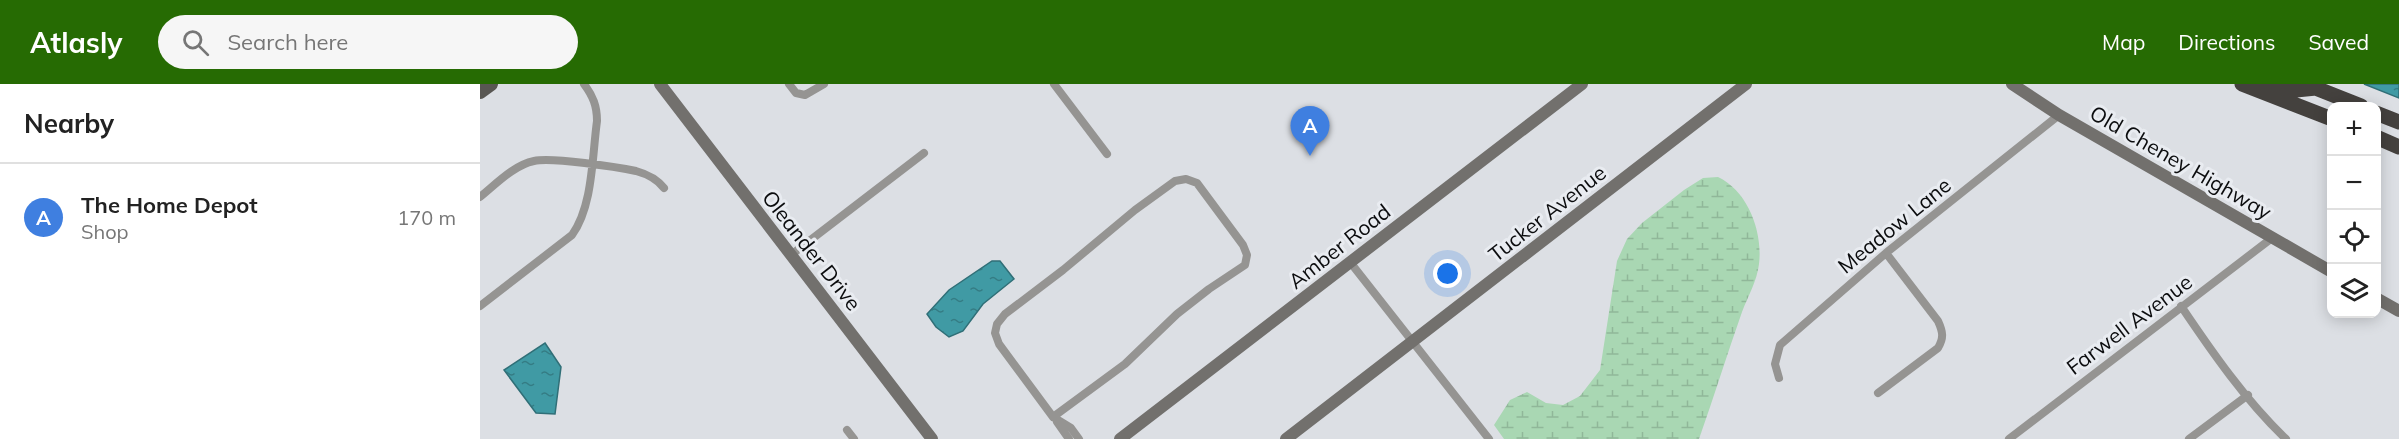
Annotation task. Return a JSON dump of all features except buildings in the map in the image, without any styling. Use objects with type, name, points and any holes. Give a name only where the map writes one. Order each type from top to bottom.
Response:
[{"type":"highway","points":[[2242,84],[2327,117]]},
{"type":"highway","points":[[2251,84],[2286,91],[2310,86],[2351,102]]},
{"type":"highway","points":[[2315,112],[2327,107]]},
{"type":"highway","points":[[2381,115],[2399,123]]},
{"type":"highway","points":[[2381,123],[2392,126],[2399,123]]},
{"type":"highway","points":[[2381,139],[2399,147]]},
{"type":"main road","points":[[480,92],[491,84]]},
{"type":"street","points":[[480,306],[572,235],[581,223],[586,209],[597,109],[592,94],[584,84]]},
{"type":"street","name":"Oleander Drive","points":[[660,84],[926,437]]},
{"type":"street","points":[[789,84],[796,93],[805,95],[824,84]]},
{"type":"street","points":[[1054,84],[1107,154]]},
{"type":"street","name":"Amber Road","points":[[1120,439],[1582,84]]},
{"type":"street","name":"Tucker Avenue","points":[[1286,439],[1746,84]]},
{"type":"street","name":"Old Cheney Highway","points":[[2012,84],[2059,115],[2327,270]]},
{"type":"street","name":"Meadow Lane","points":[[1779,378],[1775,364],[1780,345],[1886,254],[2059,115]]},
{"type":"street","points":[[791,255],[924,153]]},
{"type":"street","points":[[480,197],[518,167],[534,161],[551,160],[637,171],[653,178],[664,188]]},
{"type":"street","points":[[1053,417],[1125,364],[1177,314],[1245,265],[1247,255],[1243,245],[1197,183],[1186,179],[1175,181],[1135,210],[1063,270],[1005,314],[997,324],[995,333],[999,344],[1053,417],[1070,439]]},
{"type":"street","name":"Farwell Avenue","points":[[2014,437],[2272,238]]},
{"type":"street","points":[[1878,393],[1938,348],[1943,340],[1943,331],[1938,321],[1886,254]]},
{"type":"street","points":[[1350,262],[1489,439]]},
{"type":"street","points":[[2381,301],[2399,311]]},
{"type":"street","points":[[2181,306],[2204,340],[2286,439]]},
{"type":"street","points":[[2189,439],[2248,395]]},
{"type":"street","points":[[1053,417],[1071,428],[1079,439]]},
{"type":"street","points":[[847,429],[854,439]]},
{"type":"green space","points":[[1718,177],[1729,183],[1745,202],[1756,226],[1760,252],[1758,270],[1699,439],[1504,439],[1494,425],[1510,400],[1527,392],[1546,403],[1563,405],[1580,396],[1600,370],[1617,261],[1627,239],[1642,223],[1684,190],[1703,178]]},
{"type":"water","points":[[2364,84],[2399,84],[2399,98]]},
{"type":"water","points":[[992,261],[1000,261],[1014,279],[983,304],[963,331],[949,337],[936,327],[927,314],[949,290]]},
{"type":"water","points":[[545,343],[561,367],[555,414],[536,413],[504,370]]},
{"type":"place","name":"The Home Depot","points":[[1310,156]]}]
